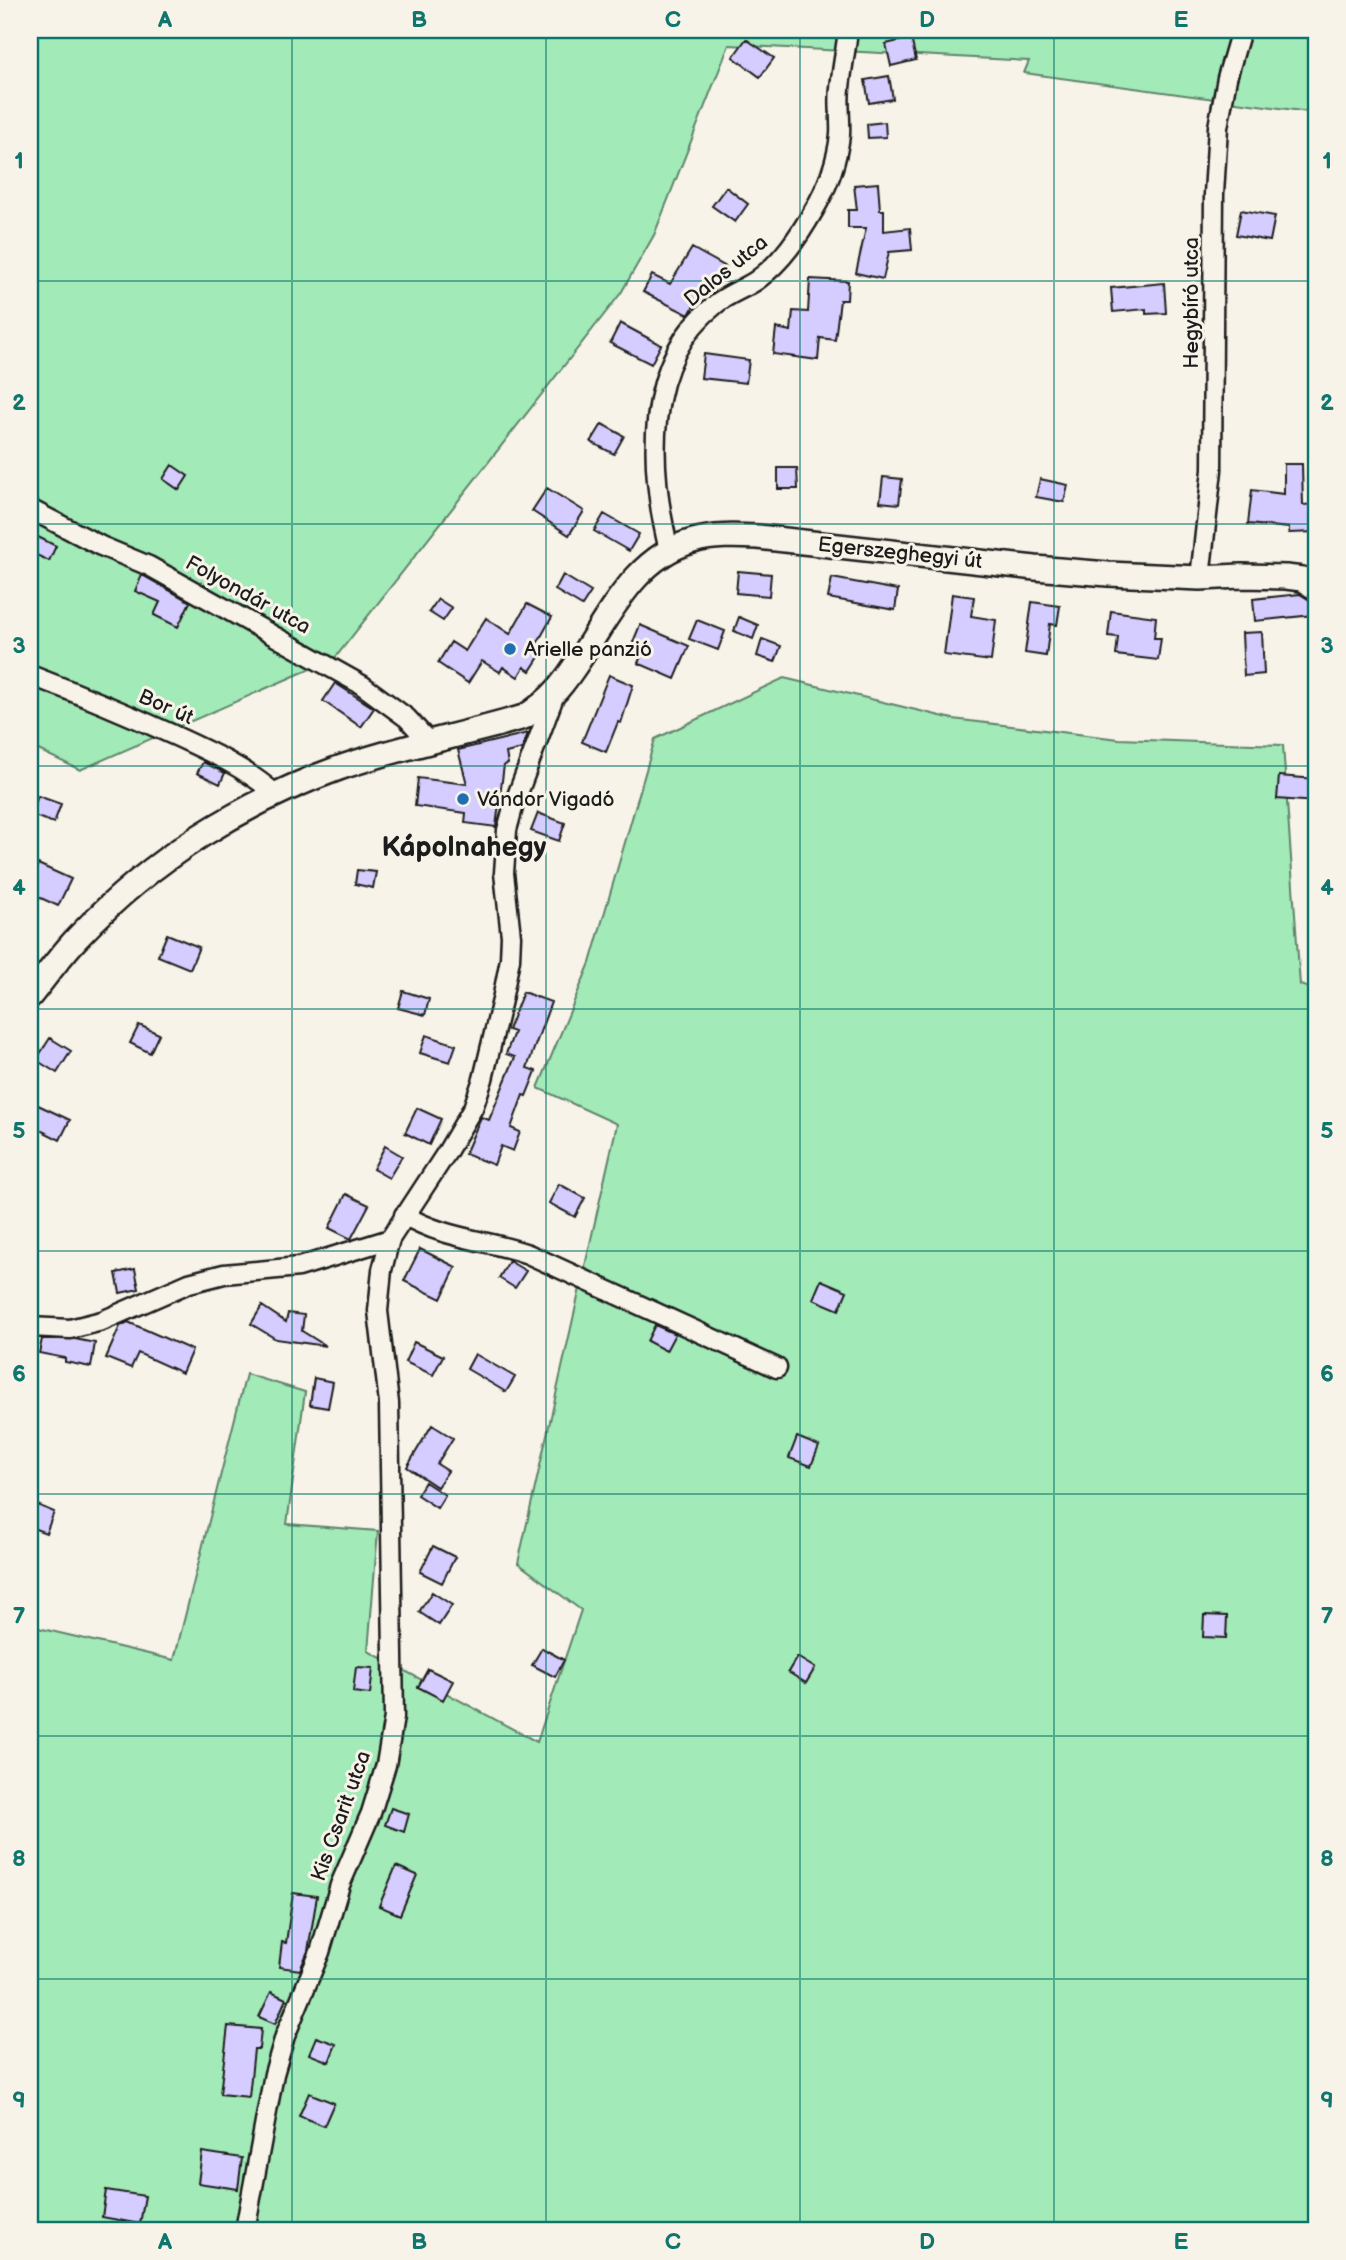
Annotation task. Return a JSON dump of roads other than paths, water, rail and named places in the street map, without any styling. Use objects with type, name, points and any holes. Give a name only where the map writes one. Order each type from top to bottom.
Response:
[{"type":"street","name":"Dalos utca","points":[[669,550],[661,516],[654,441],[656,416],[668,370],[680,344],[697,322],[716,303],[756,281],[772,268],[789,249],[815,209],[836,156],[840,134],[839,90],[848,30]]},
{"type":"street","name":"Hegybíró utca","points":[[1200,578],[1212,470],[1214,194],[1218,127],[1227,78],[1241,30]]},
{"type":"street","name":"Folyondár utca","points":[[30,509],[101,546],[149,566],[362,685],[407,718],[430,743]]},
{"type":"street","name":"Egerszeghegyi út","points":[[390,1239],[447,1153],[473,1108],[483,1079],[510,960],[511,936],[503,873],[508,830],[514,804],[555,694],[623,592],[640,571],[669,550],[694,540],[732,536],[758,537],[1035,568],[1200,578],[1286,577],[1302,579],[1316,587]]},
{"type":"street","name":"Bor út","points":[[30,675],[102,703],[196,746],[257,778],[275,794]]},
{"type":"street","name":"Egerszeghegyi út","points":[[30,996],[79,935],[119,896],[154,867],[244,810],[275,794],[340,768],[524,717],[555,694]]},
{"type":"street","points":[[404,1215],[438,1233],[508,1247],[528,1254],[777,1368]]},
{"type":"street","points":[[30,1327],[70,1329],[102,1321],[189,1283],[224,1274],[299,1268],[390,1239]]},
{"type":"street","name":"Kis Csarit utca","points":[[245,2230],[274,2074],[285,2036],[320,1952],[340,1885],[371,1813],[391,1741],[394,1717],[389,1403],[378,1311],[382,1270],[390,1239]]},
{"type":"place","name":"Arielle panzió","points":[[510,649]]},
{"type":"place","name":"Vándor Vigadó","points":[[463,799]]},
{"type":"district","name":"Kápolnahegy","points":[[464,847]]}]
